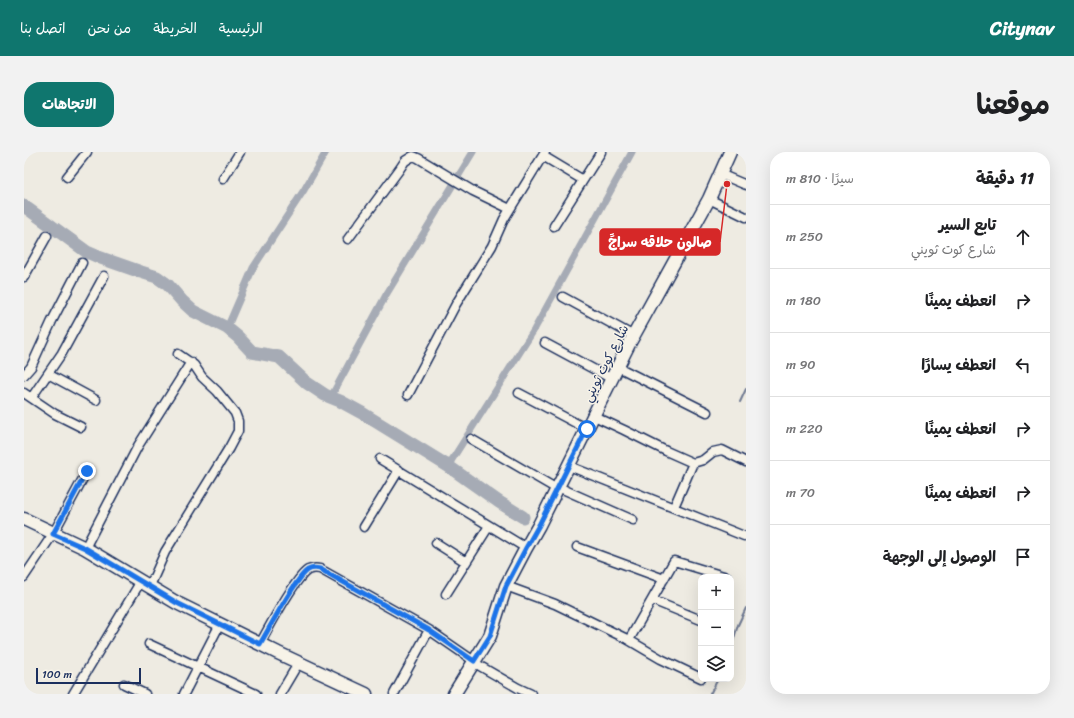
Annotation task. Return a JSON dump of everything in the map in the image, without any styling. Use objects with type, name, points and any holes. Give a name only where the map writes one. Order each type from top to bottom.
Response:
[{"type":"main road","name":"شارع كوت ثويني","points":[[454,694],[490,636],[506,586],[558,488],[634,336],[709,199],[730,152]]},
{"type":"main road","points":[[24,519],[85,548],[177,603],[366,694]]},
{"type":"street","points":[[67,177],[87,152]]},
{"type":"street","points":[[223,178],[240,152]]},
{"type":"street","points":[[554,226],[601,152]]},
{"type":"street","points":[[408,395],[456,304],[492,246],[504,219],[544,154],[583,180]]},
{"type":"street","points":[[348,239],[400,170],[405,161],[413,156],[510,209]]},
{"type":"street","points":[[720,174],[746,185]]},
{"type":"street","points":[[709,199],[746,217]]},
{"type":"street","points":[[24,277],[46,236]]},
{"type":"street","points":[[24,376],[31,367],[52,321],[82,263]]},
{"type":"street","points":[[32,397],[62,352],[104,276]]},
{"type":"street","points":[[563,297],[634,336]]},
{"type":"street","points":[[545,343],[612,379]]},
{"type":"street","points":[[73,694],[145,584],[238,431],[238,421],[235,413],[217,391],[202,377],[191,362],[178,354]]},
{"type":"street","points":[[85,548],[138,446],[191,362]]},
{"type":"street","points":[[618,367],[707,412]]},
{"type":"street","points":[[48,374],[96,400]]},
{"type":"street","points":[[24,392],[55,414],[81,426]]},
{"type":"street","points":[[519,393],[587,429]]},
{"type":"street","points":[[594,416],[693,463],[703,460],[712,452],[722,450],[746,462]]},
{"type":"street","points":[[471,439],[558,488],[633,520]]},
{"type":"street","points":[[380,459],[526,548]]},
{"type":"street","points":[[674,507],[693,463]]},
{"type":"street","points":[[569,466],[744,536]]},
{"type":"street","points":[[364,527],[399,470]]},
{"type":"street","points":[[24,577],[53,534],[87,471]]},
{"type":"street","points":[[446,594],[489,526]]},
{"type":"street","points":[[436,542],[466,562]]},
{"type":"street","points":[[577,547],[664,580]]},
{"type":"street","points":[[629,640],[674,561],[717,574]]},
{"type":"street","points":[[260,644],[297,582],[309,570],[314,568],[320,569],[429,630],[474,662],[531,694]]},
{"type":"street","points":[[506,586],[555,604],[629,640],[661,659],[698,677]]},
{"type":"street","points":[[652,600],[698,619]]},
{"type":"street","points":[[184,694],[220,624]]},
{"type":"street","points":[[394,694],[429,630]]},
{"type":"street","points":[[149,644],[256,694]]},
{"type":"street","points":[[280,694],[300,662]]},
{"type":"street","points":[[124,684],[145,694]]},
{"type":"waterway","points":[[227,328],[253,268],[304,190],[326,152]]},
{"type":"waterway","points":[[331,397],[386,295],[473,152]]},
{"type":"waterway","points":[[448,466],[534,330],[632,152]]},
{"type":"waterway","points":[[24,206],[87,252],[157,277],[168,285],[193,311],[227,328],[252,352],[279,357],[307,383],[325,395],[362,413],[448,466],[523,517]]},
{"type":"waterway","points":[[740,402],[746,389]]},
{"type":"waterway","points":[[732,646],[738,625],[746,608]]},
{"type":"waterway","points":[[710,694],[716,682]]},
{"type":"place","name":"صالون حلاقه سراجً","points":[[727,184]]},
{"type":"route","points":[[87,471],[53,534],[85,548],[177,603],[260,644],[297,582],[303,574],[314,568],[320,569],[395,610],[429,630],[474,661],[490,636],[506,586],[539,525],[587,429]]}]
